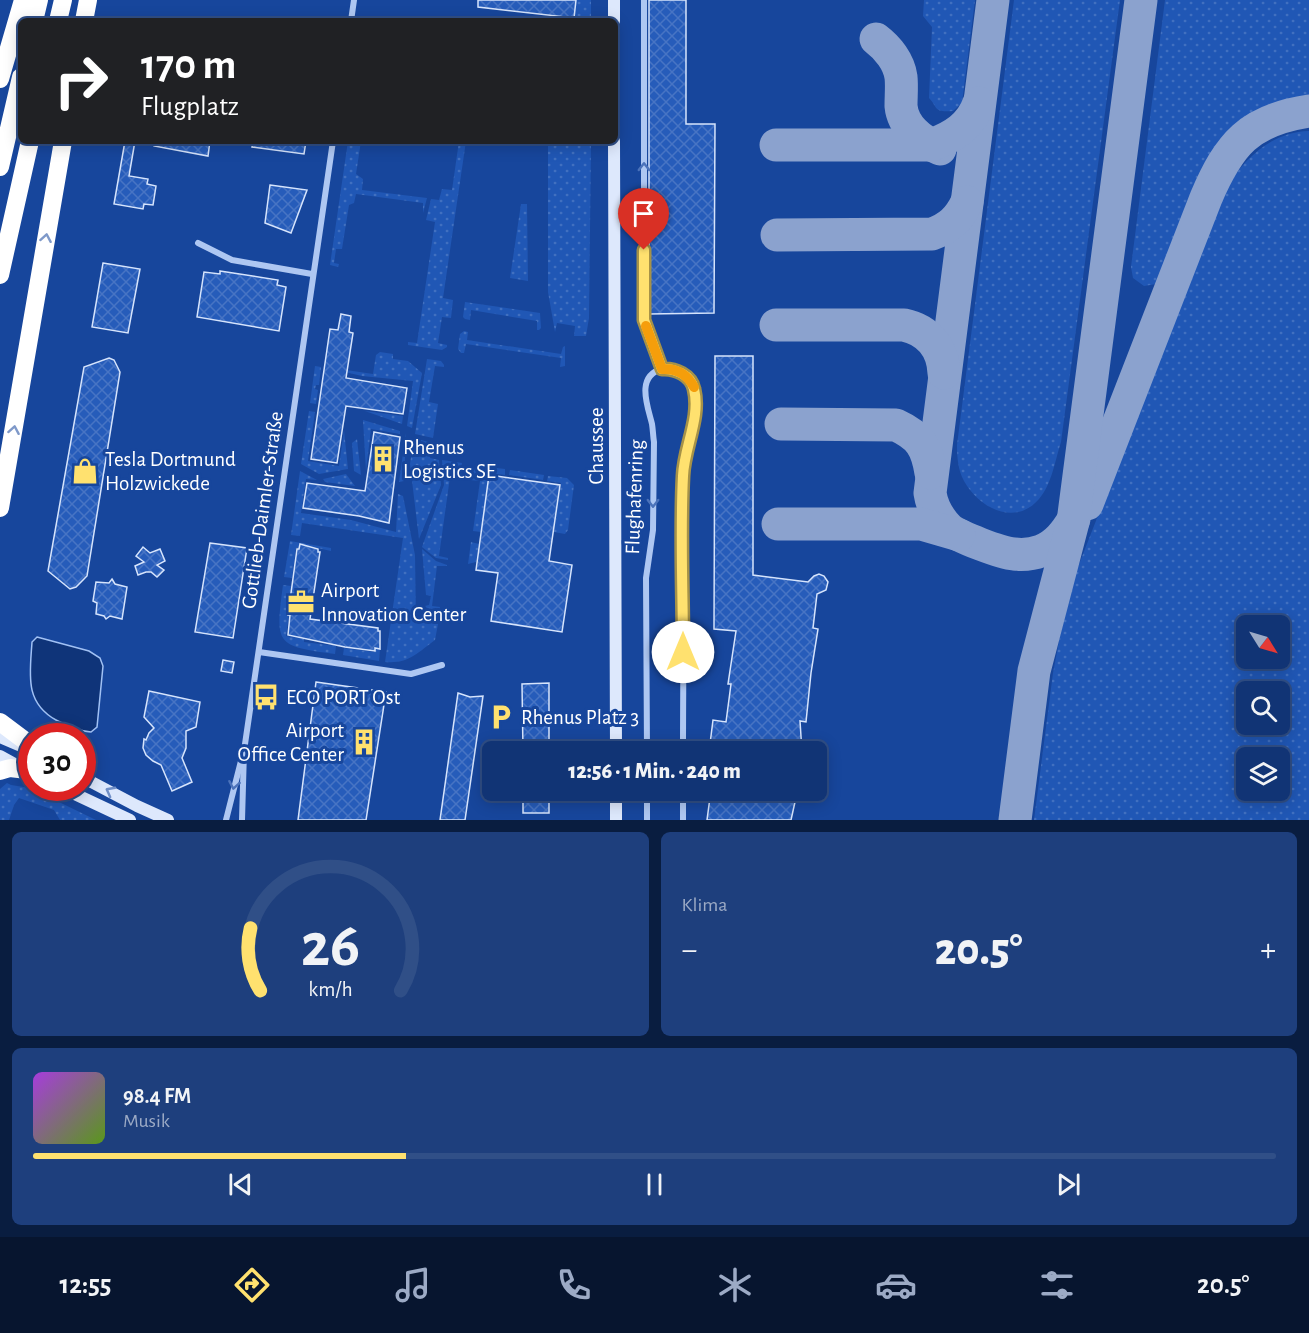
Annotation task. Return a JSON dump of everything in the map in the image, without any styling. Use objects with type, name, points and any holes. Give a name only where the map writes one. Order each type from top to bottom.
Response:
[{"type":"highway","points":[[0,79],[23,0]]},
{"type":"highway","points":[[35,18],[39,0]]},
{"type":"highway","points":[[59,18],[63,0]]},
{"type":"highway","points":[[85,18],[88,0]]},
{"type":"highway","points":[[0,167],[18,89]]},
{"type":"highway","points":[[0,275],[29,144]]},
{"type":"highway","points":[[0,508],[62,144]]},
{"type":"highway","points":[[0,722],[18,736]]},
{"type":"highway","points":[[0,770],[10,768],[18,770]]},
{"type":"main road","points":[[614,0],[614,18]]},
{"type":"main road","name":"Chaussee","points":[[614,144],[616,741]]},
{"type":"main road","points":[[0,737],[18,744]]},
{"type":"main road","points":[[0,756],[18,766]]},
{"type":"main road","points":[[96,784],[168,820]]},
{"type":"main road","points":[[90,801],[130,820]]},
{"type":"main road","points":[[616,801],[616,820]]},
{"type":"street","points":[[351,18],[354,0]]},
{"type":"street","points":[[644,0],[644,320],[662,369],[672,369],[688,378],[694,387],[695,396],[683,476],[683,741]]},
{"type":"street","name":"Gottlieb-Daimler-Straße","points":[[226,820],[244,751],[333,144]]},
{"type":"street","points":[[198,243],[232,260],[312,274]]},
{"type":"street","name":"Flughafenring","points":[[646,741],[646,578],[653,530],[654,442],[645,394],[652,374],[662,369]]},
{"type":"street","points":[[259,651],[411,675],[442,665]]},
{"type":"street","name":"Gottlieb-Daimler-Straße","points":[[242,820],[244,751]]},
{"type":"street","points":[[647,801],[647,820]]},
{"type":"street","points":[[683,801],[683,820]]},
{"type":"shaded area","points":[[576,0],[591,0],[591,18],[574,18]]},
{"type":"shaded area","points":[[924,0],[975,0],[962,103],[953,111],[939,110],[929,98],[932,27],[923,16]]},
{"type":"shaded area","points":[[1014,0],[1120,0],[1061,442],[1050,479],[1039,499],[1030,507],[1009,513],[988,506],[971,491],[960,472],[957,445]]},
{"type":"shaded area","points":[[1165,0],[1309,0],[1309,102],[1283,107],[1258,116],[1227,140],[1207,169],[1164,274],[1156,284],[1144,286],[1133,278],[1131,267]]},
{"type":"shaded area","points":[[1309,131],[1309,820],[1034,820],[1053,673],[1076,572],[1227,185],[1252,156],[1283,136]]},
{"type":"shaded area","points":[[348,144],[361,144],[356,174],[363,179],[362,190],[427,198],[423,213],[423,203],[356,194],[354,203],[349,205],[342,249],[336,249],[334,263],[339,264],[338,267],[330,265]]},
{"type":"shaded area","points":[[459,144],[466,144],[443,298],[453,300],[451,318],[442,317],[438,343],[447,345],[447,347],[442,350],[408,345],[408,342],[417,343],[435,222],[426,220],[431,199],[439,200],[442,189],[452,190]]},
{"type":"shaded area","points":[[548,144],[591,144],[589,318],[586,336],[574,336],[575,326],[557,323],[555,332],[548,292]]},
{"type":"shaded area","points":[[521,204],[527,204],[528,281],[510,278]]},
{"type":"shaded area","points":[[465,302],[540,313],[541,328],[537,330],[537,321],[471,310],[470,320],[465,319],[463,317]]},
{"type":"shaded area","points":[[464,331],[468,332],[467,340],[561,354],[565,346],[565,366],[560,367],[561,358],[466,344],[464,353],[461,353],[458,349],[460,334]]},
{"type":"shaded area","points":[[380,352],[393,354],[393,359],[408,361],[422,373],[412,428],[407,426],[413,381],[345,372],[346,370],[373,374],[376,355]]},
{"type":"shaded area","points":[[427,359],[441,361],[444,365],[444,367],[435,366],[429,402],[438,404],[433,438],[415,434]]},
{"type":"shaded area","points":[[315,366],[321,367],[319,385],[316,385],[315,389],[318,390],[316,404],[310,403]]},
{"type":"shaded area","points":[[309,411],[315,412],[308,461],[339,466],[344,430],[348,469],[319,474],[301,464]]},
{"type":"shaded area","points":[[365,411],[403,416],[402,424]]},
{"type":"shaded area","points":[[363,420],[400,431],[400,434],[371,429],[366,471]]},
{"type":"shaded area","points":[[406,433],[404,481],[399,482]]},
{"type":"shaded area","points":[[414,438],[432,443],[430,458],[439,460],[441,485],[419,539],[410,464]]},
{"type":"shaded area","points":[[357,439],[361,475],[354,471],[352,443]]},
{"type":"shaded area","points":[[442,460],[462,463],[459,478],[450,477],[439,556],[448,558],[448,560],[436,558],[422,547],[444,485]]},
{"type":"shaded area","points":[[479,466],[505,469],[505,475],[490,473],[481,532],[473,531],[480,481],[470,480],[472,471]]},
{"type":"shaded area","points":[[510,470],[544,475],[543,480],[509,475]]},
{"type":"shaded area","points":[[300,471],[317,480],[306,479],[301,513],[351,520],[396,532],[398,494],[403,496],[415,555],[416,621],[422,622],[423,617],[432,618],[438,624],[435,640],[412,657],[385,662],[403,538],[302,523],[300,536],[291,535]]},
{"type":"shaded area","points":[[346,474],[355,486],[325,482],[323,479]]},
{"type":"shaded area","points":[[548,476],[567,478],[574,485],[568,530],[565,534],[554,532],[561,483],[547,481]]},
{"type":"shaded area","points":[[290,541],[331,548],[331,551],[300,544],[299,548],[296,548],[292,578],[284,577]]},
{"type":"shaded area","points":[[471,542],[479,544],[476,562],[468,564]]},
{"type":"shaded area","points":[[422,549],[436,561],[447,565],[437,566],[432,606],[440,607],[439,611],[428,609],[425,606],[429,605],[431,596],[426,595]]},
{"type":"shaded area","points":[[283,585],[291,586],[286,636],[304,639],[304,642],[336,646],[335,654],[301,648],[284,639],[280,631],[279,620]]},
{"type":"shaded area","points":[[37,637],[89,651],[100,658],[103,666],[96,728],[96,723],[60,722],[38,705],[30,676],[32,642]]},
{"type":"shaded area","points":[[344,648],[374,652],[375,648],[380,649],[379,661],[343,655]]},
{"type":"shaded area","points":[[7,783],[18,786],[18,799],[9,820],[0,820],[0,789]]},
{"type":"shaded area","points":[[28,801],[57,801],[96,820],[60,820],[54,810]]},
{"type":"building","points":[[478,0],[576,0],[574,18],[478,7]]},
{"type":"building","points":[[649,0],[686,0],[686,124],[715,124],[714,313],[649,314]]},
{"type":"building","points":[[124,144],[134,144],[129,176],[148,179],[147,184],[156,186],[153,205],[144,204],[143,209],[114,204]]},
{"type":"building","points":[[154,144],[210,144],[208,156],[154,146]]},
{"type":"building","points":[[252,144],[306,144],[304,154],[252,147]]},
{"type":"building","points":[[270,185],[307,190],[291,233],[265,223]]},
{"type":"building","points":[[103,263],[140,269],[128,333],[92,327]]},
{"type":"building","points":[[220,271],[278,280],[277,285],[286,287],[279,331],[197,317],[204,272],[220,274]]},
{"type":"building","name":"Rhenus Logistics SE","points":[[341,314],[351,316],[349,332],[353,333],[346,378],[407,388],[403,414],[346,406],[337,463],[311,459],[330,329],[338,330]]},
{"type":"building","points":[[715,356],[753,356],[753,575],[808,582],[819,574],[824,576],[828,582],[826,590],[817,594],[813,628],[818,629],[806,722],[800,721],[801,741],[710,741],[713,720],[726,722],[731,684],[728,684],[736,631],[714,629]]},
{"type":"building","name":"Tesla Dortmund Holzwickede","points":[[109,358],[114,360],[120,372],[87,576],[76,587],[70,589],[48,571],[84,367]]},
{"type":"building","name":"Rhenus Logistics SE","points":[[374,432],[400,437],[389,523],[303,508],[307,483],[365,491]]},
{"type":"building","name":"Rhenus Logistics SE","points":[[489,475],[560,485],[549,561],[572,565],[562,632],[491,621],[498,573],[476,570]]},
{"type":"building","points":[[210,543],[247,548],[233,638],[195,632]]},
{"type":"building","name":"Airport Innovation Center","points":[[300,544],[318,549],[320,552],[310,619],[378,628],[380,649],[375,648],[375,651],[345,647],[288,635],[290,615],[288,615],[297,549]]},
{"type":"building","points":[[143,547],[150,553],[160,549],[165,561],[157,565],[164,570],[157,577],[151,572],[138,575],[135,566],[144,562],[136,556]]},
{"type":"building","points":[[112,579],[115,584],[127,587],[122,619],[110,616],[106,619],[96,614],[97,603],[93,601],[96,582],[109,583]]},
{"type":"building","points":[[223,660],[234,662],[232,673],[221,671]]},
{"type":"building","name":"Airport Office Center","points":[[316,682],[386,692],[366,820],[298,820]]},
{"type":"building","points":[[549,683],[549,741],[523,741],[522,684]]},
{"type":"building","points":[[149,691],[200,702],[196,727],[186,731],[186,748],[182,758],[192,782],[172,791],[161,765],[146,755],[143,748],[144,739],[146,740],[154,728],[144,717]]},
{"type":"building","points":[[458,693],[470,697],[483,696],[465,820],[440,820]]},
{"type":"building","points":[[523,801],[549,801],[549,813],[523,813]]},
{"type":"building","points":[[710,801],[795,801],[791,820],[707,820]]},
{"type":"taxiway","points":[[993,0],[930,493],[936,512],[949,529],[990,548],[1008,553],[1028,554],[1047,548],[1060,538],[1074,519]]},
{"type":"taxiway","points":[[1015,820],[1034,671],[1073,522],[1141,0]]},
{"type":"taxiway","points":[[876,39],[889,51],[900,71],[901,106],[909,127],[927,142],[940,149]]},
{"type":"taxiway","points":[[776,145],[931,145],[960,130],[976,111],[979,103]]},
{"type":"taxiway","points":[[1087,504],[1206,198],[1223,163],[1233,149],[1256,128],[1288,115],[1309,111]]},
{"type":"taxiway","points":[[777,235],[932,234],[953,222],[967,202]]},
{"type":"taxiway","points":[[776,325],[904,325],[913,327],[933,342],[941,356],[944,373]]},
{"type":"taxiway","points":[[781,424],[896,425],[911,433],[921,443],[931,473]]},
{"type":"taxiway","points":[[778,524],[921,524],[959,535]]},
{"type":"slow traffic","points":[[646,326],[662,369],[677,371],[688,378],[694,387]]},
{"type":"place","name":"Rhenus Logistics SE","points":[[383,459]]},
{"type":"place","name":"Tesla Dortmund Holzwickede","points":[[85,471]]},
{"type":"place","name":"Airport Innovation Center","points":[[301,602]]},
{"type":"place","name":"ECO PORT Ost","points":[[266,697]]},
{"type":"place","name":"Rhenus Platz 3","points":[[501,717]]},
{"type":"place","name":"Airport Office Center","points":[[364,742]]},
{"type":"route","points":[[644,250],[644,320],[651,341],[662,369],[672,369],[688,378],[694,387],[695,396],[695,409],[683,476],[683,652]]}]
